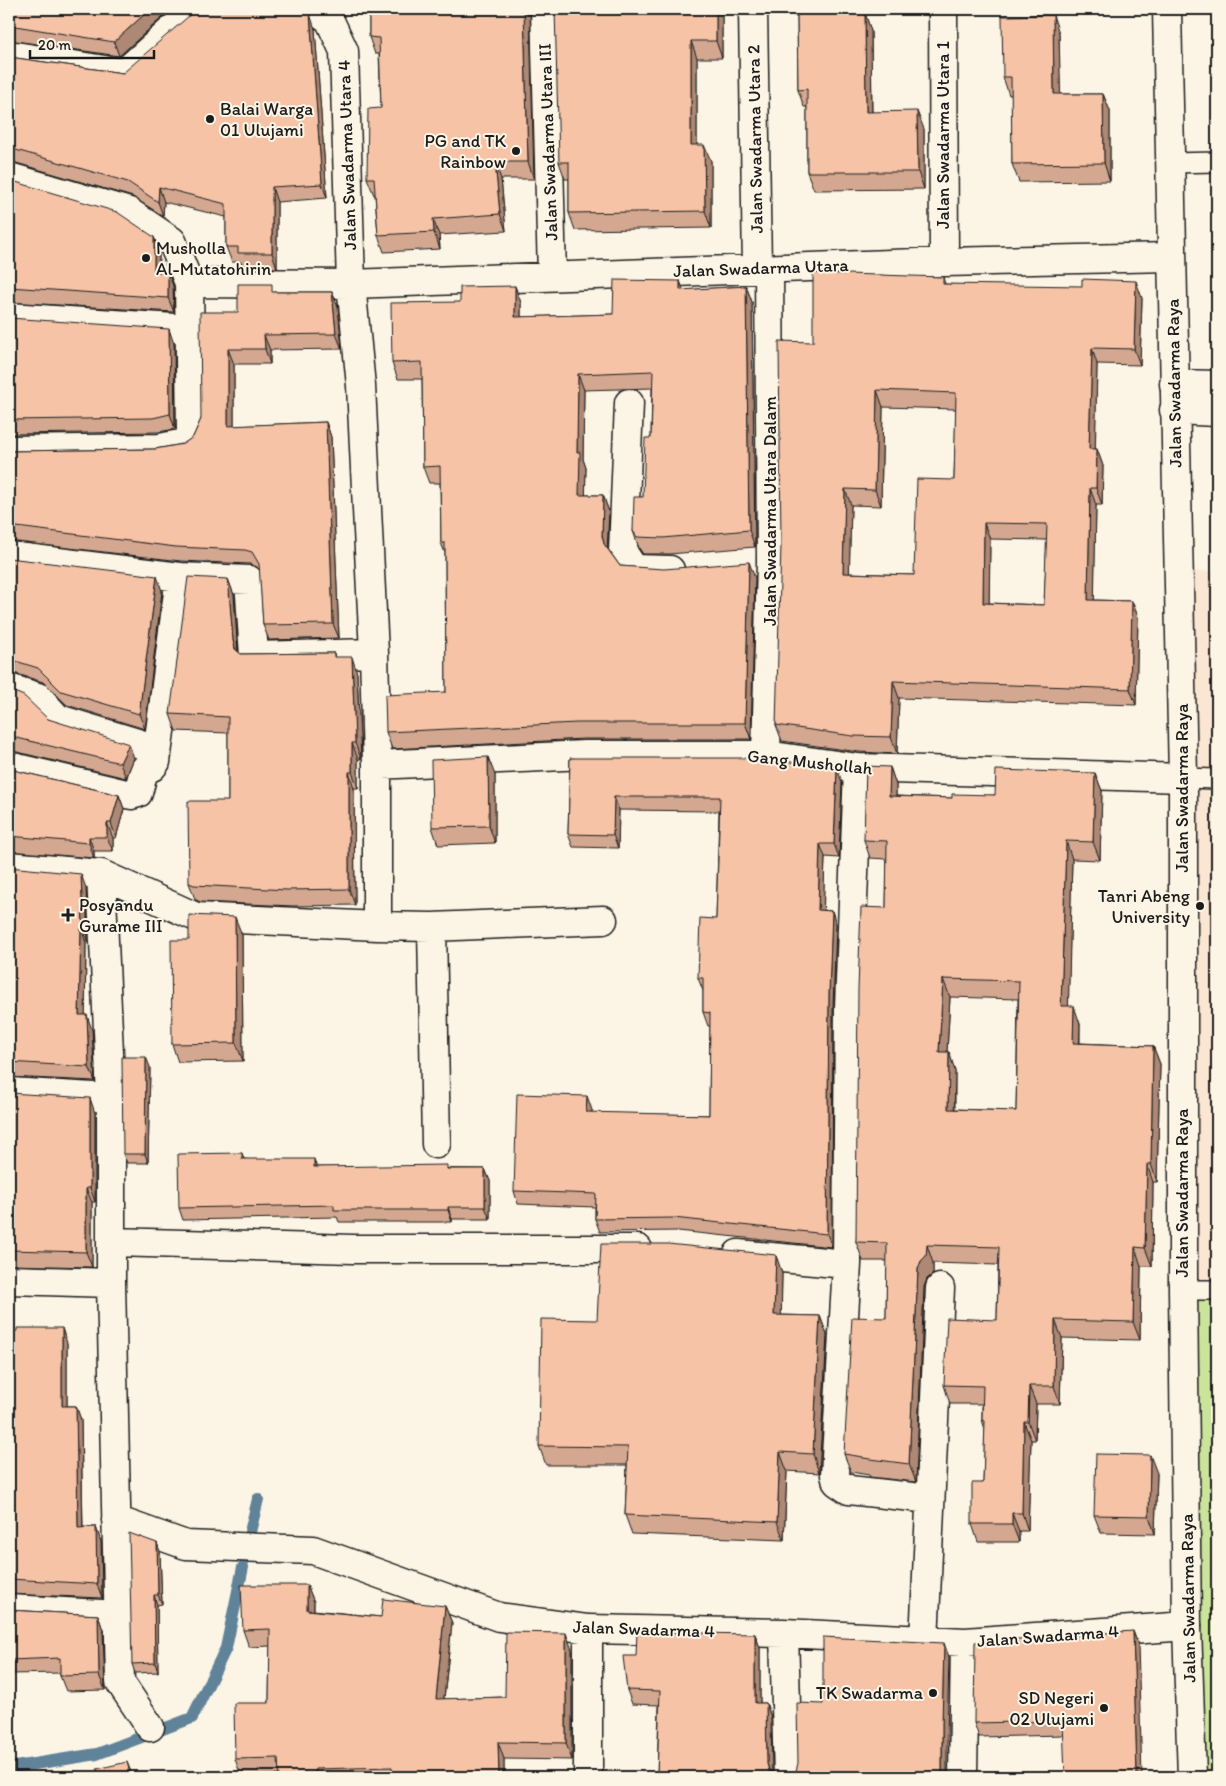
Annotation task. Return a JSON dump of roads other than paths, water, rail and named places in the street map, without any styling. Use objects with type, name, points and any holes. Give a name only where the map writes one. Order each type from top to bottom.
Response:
[{"type":"street","name":"Jalan Swadarma Utara 4","points":[[312,9],[329,19],[344,51],[350,284],[362,386],[374,653],[377,765],[377,926]]},
{"type":"street","name":"Jalan Swadarma Utara III","points":[[545,9],[552,275]]},
{"type":"street","name":"Jalan Swadarma Utara 2","points":[[753,9],[763,268]]},
{"type":"street","name":"Jalan Swadarma Utara 1","points":[[943,9],[944,262]]},
{"type":"street","name":"Jalan Swadarma Raya","points":[[1166,9],[1183,778],[1183,1290],[1187,1626],[1192,1777]]},
{"type":"street","points":[[9,55],[124,72],[193,11]]},
{"type":"street","points":[[9,177],[128,212],[172,241],[189,284],[191,434],[185,443],[160,448],[9,450]]},
{"type":"street","name":"Jalan Swadarma Utara","points":[[189,284],[350,284],[552,275],[944,262],[1171,257]]},
{"type":"street","name":"Jalan Swadarma Utara Dalam","points":[[763,268],[771,561],[766,754]]},
{"type":"street","points":[[9,317],[189,328]]},
{"type":"street","points":[[1174,397],[1217,385]]},
{"type":"street","points":[[1174,397],[1217,412]]},
{"type":"street","points":[[629,403],[623,552],[634,569],[669,570],[697,568]]},
{"type":"street","points":[[9,556],[180,577],[249,580],[254,656],[374,653]]},
{"type":"street","points":[[743,564],[771,561]]},
{"type":"street","points":[[9,766],[135,796],[140,790],[144,770],[152,767],[156,762],[180,577]]},
{"type":"street","points":[[9,688],[38,696],[58,719],[157,749]]},
{"type":"street","name":"Gang Mushollah","points":[[377,765],[584,754],[766,754],[858,768],[1183,778]]},
{"type":"street","points":[[858,768],[849,1007],[846,1264],[835,1475],[837,1482],[849,1490],[930,1499]]},
{"type":"street","points":[[9,866],[100,874],[196,917],[432,927],[603,920]]},
{"type":"street","points":[[100,874],[112,1098],[112,1283],[120,1682],[150,1727]]},
{"type":"street","points":[[432,927],[436,1144]]},
{"type":"street","points":[[9,1092],[112,1098]]},
{"type":"street","points":[[113,1242],[353,1249],[666,1248]]},
{"type":"street","points":[[712,1252],[846,1264]]},
{"type":"street","points":[[9,1280],[112,1283]]},
{"type":"street","points":[[924,1641],[940,1288]]},
{"type":"street","name":"Jalan Swadarma 4","points":[[116,1520],[186,1545],[313,1550],[500,1617],[588,1629],[784,1633],[965,1642],[1187,1626]]},
{"type":"street","points":[[9,1609],[120,1615]]},
{"type":"street","points":[[588,1629],[588,1777]]},
{"type":"street","points":[[784,1633],[788,1777]]},
{"type":"street","points":[[963,1777],[965,1642]]},
{"type":"lane","points":[[1170,163],[1217,162]]},
{"type":"lane","points":[[1183,778],[1217,779]]},
{"type":"lane","points":[[1183,1290],[1217,1290]]},
{"type":"waterway","points":[[250,1532],[258,1499]]},
{"type":"waterway","points":[[9,1768],[97,1754],[192,1718],[226,1648],[243,1567]]},
{"type":"place","name":"Balai Warga 01 Ulujami","points":[[210,119]]},
{"type":"place","name":"PG and TK Rainbow","points":[[516,151]]},
{"type":"place","name":"Musholla Al-Mutatohirin","points":[[146,258]]},
{"type":"place","name":"Tanri Abeng University","points":[[1200,906]]},
{"type":"place","name":"Posyandu Gurame III","points":[[68,915]]},
{"type":"place","name":"TK Swadarma","points":[[933,1693]]},
{"type":"place","name":"SD Negeri 02 Ulujami","points":[[1104,1708]]}]
